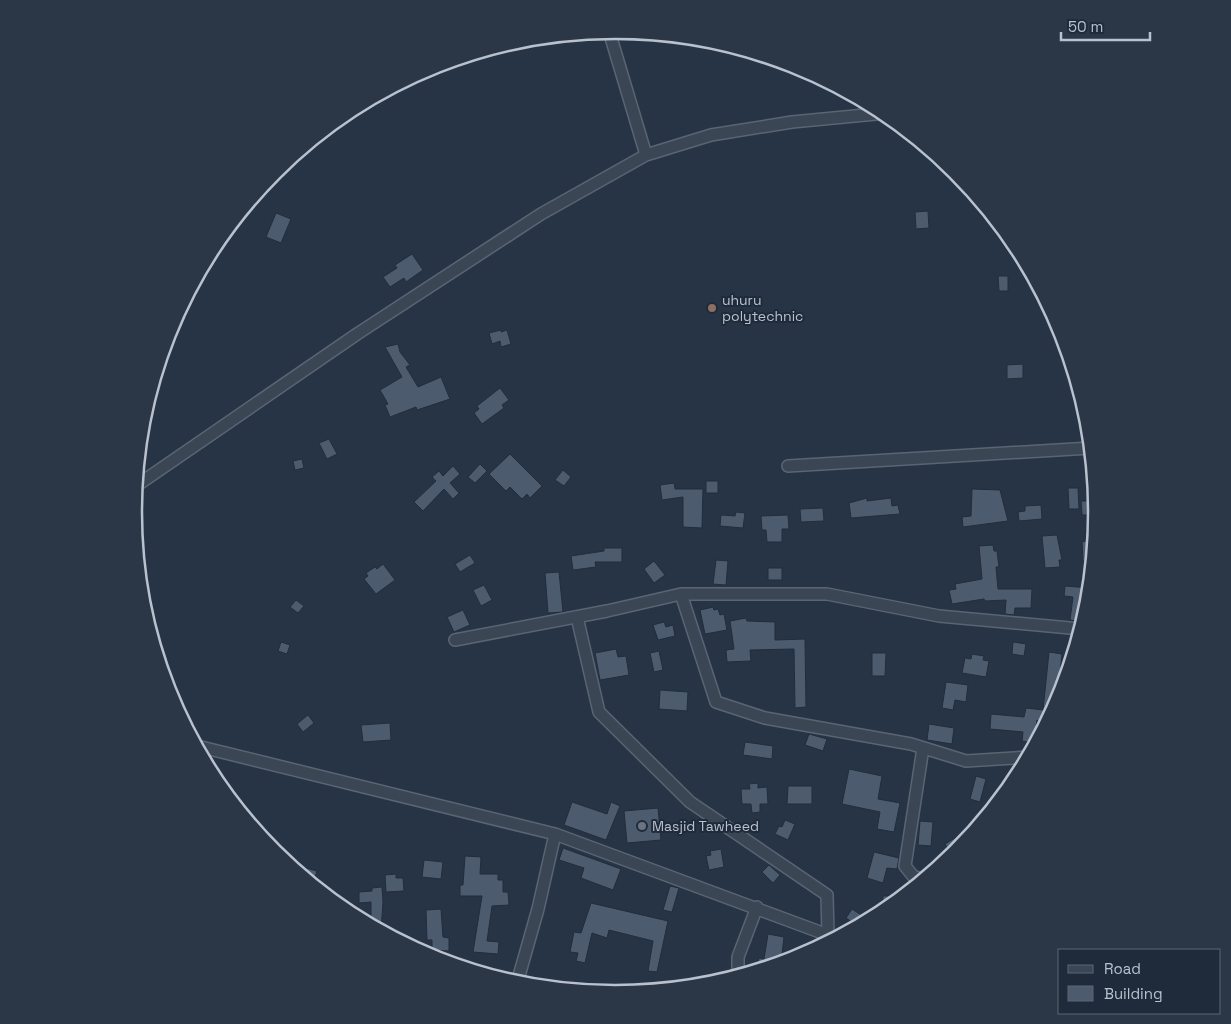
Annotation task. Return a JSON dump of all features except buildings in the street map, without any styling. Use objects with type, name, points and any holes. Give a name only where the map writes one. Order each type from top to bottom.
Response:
[{"type":"street","points":[[611,39],[646,155]]},
{"type":"street","points":[[143,481],[357,334],[532,220],[613,172],[646,155],[711,135],[792,122],[871,114]]},
{"type":"street","points":[[788,466],[1085,448]]},
{"type":"street","points":[[680,594],[716,702],[765,718],[834,729],[923,748],[966,761],[1020,758]]},
{"type":"street","points":[[455,640],[577,617],[680,594],[827,594],[939,616],[1074,628]]},
{"type":"street","points":[[577,617],[599,712],[690,802],[827,896],[829,934]]},
{"type":"street","points":[[206,748],[555,834],[757,907],[824,937]]},
{"type":"street","points":[[916,877],[905,866],[923,748]]},
{"type":"street","points":[[519,975],[538,909],[555,834]]},
{"type":"street","points":[[738,969],[738,958],[757,907]]},
{"type":"place","name":"uhuru polytechnic","points":[[712,308]]},
{"type":"place","name":"Masjid Tawheed","points":[[642,826]]}]
